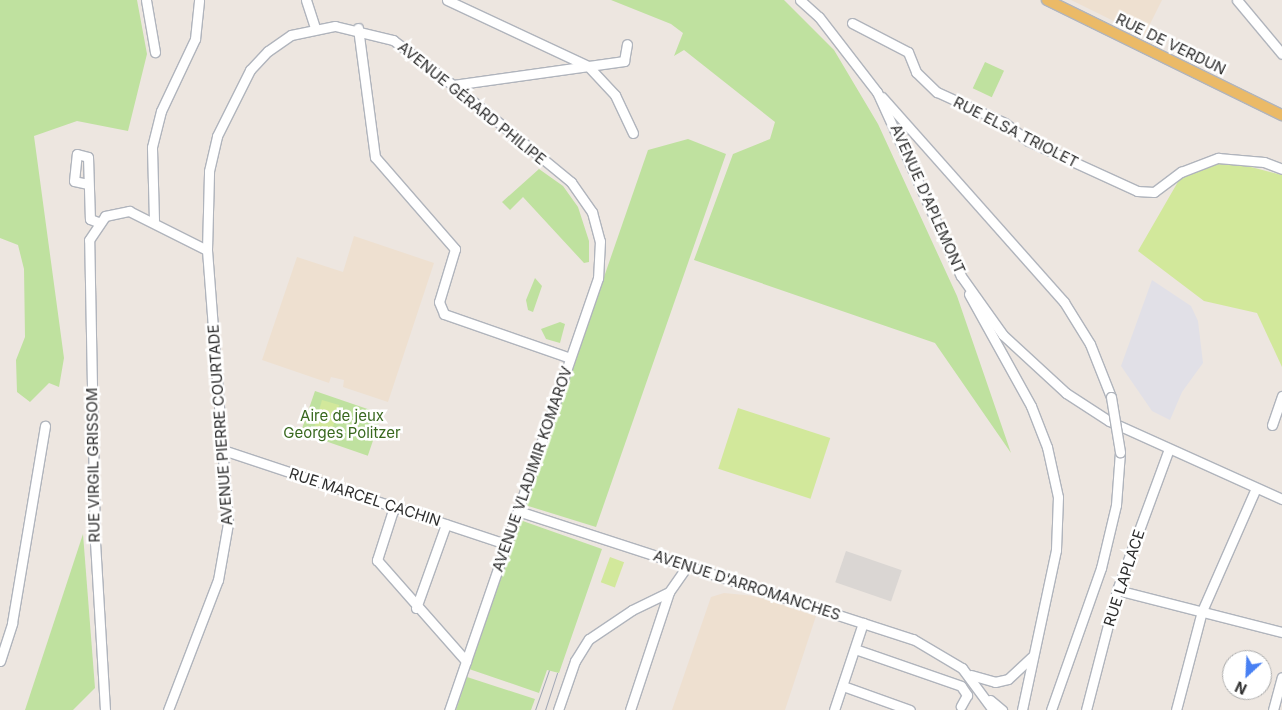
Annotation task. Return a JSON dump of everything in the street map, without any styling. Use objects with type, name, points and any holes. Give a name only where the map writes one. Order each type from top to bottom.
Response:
[{"type":"main road","name":"RUE DE VERDUN","points":[[1047,0],[1282,115]]},
{"type":"street","points":[[146,0],[155,52]]},
{"type":"street","points":[[154,220],[152,146],[161,112],[195,39],[199,0]]},
{"type":"street","points":[[306,0],[315,27]]},
{"type":"street","points":[[447,0],[588,66],[615,95],[634,133]]},
{"type":"street","name":"AVENUE D'APLEMONT","points":[[800,0],[831,31],[876,92],[961,276],[1003,335],[1035,368],[1109,421],[1282,499]]},
{"type":"street","points":[[1236,0],[1282,54]]},
{"type":"street","name":"RUE ELSA TRIOLET","points":[[852,23],[908,52],[916,72],[937,92],[1005,123],[1028,141],[1137,191],[1154,192],[1181,172],[1211,159],[1255,160],[1282,169]]},
{"type":"street","name":"AVENUE GÉRARD PHILIPE","points":[[207,250],[209,171],[231,104],[250,70],[268,51],[291,35],[315,27],[358,28],[394,40],[453,85],[572,182],[596,227]]},
{"type":"street","points":[[358,28],[375,157],[455,248],[439,302],[449,317],[570,358]]},
{"type":"street","points":[[453,85],[624,61],[627,44]]},
{"type":"street","points":[[876,92],[1064,302],[1090,344],[1111,397],[1120,452],[1116,505],[1101,568],[1051,710]]},
{"type":"street","points":[[88,184],[90,219],[98,222],[122,210],[154,220],[207,250]]},
{"type":"street","name":"RUE VIRGIL GRISSOM","points":[[98,222],[88,240],[95,543],[105,710]]},
{"type":"street","name":"AVENUE VLADIMIR KOMAROV","points":[[449,710],[598,278],[600,241],[596,227]]},
{"type":"street","name":"AVENUE PIERRE COURTADE","points":[[168,710],[225,557],[228,524],[207,250]]},
{"type":"street","points":[[961,276],[987,333],[1031,406],[1052,466],[1058,497],[1056,550],[1022,710]]},
{"type":"street","points":[[1272,425],[1281,402]]},
{"type":"street","points":[[0,661],[12,623],[45,426]]},
{"type":"street","name":"RUE LAPLACE","points":[[1086,710],[1117,590],[1169,449]]},
{"type":"street","name":"RUE MARCEL CACHIN","points":[[223,450],[506,544]]},
{"type":"street","points":[[1176,710],[1202,611],[1256,488]]},
{"type":"street","points":[[394,507],[378,560],[416,608],[466,660]]},
{"type":"street","name":"AVENUE D'ARROMANCHES","points":[[518,511],[863,623],[936,650],[968,674],[988,699],[1002,710]]},
{"type":"street","points":[[416,608],[446,524]]},
{"type":"street","points":[[630,710],[669,592],[687,566]]},
{"type":"street","points":[[1117,590],[1282,632]]},
{"type":"street","points":[[558,710],[575,661],[589,639],[632,610],[669,592]]},
{"type":"street","points":[[834,710],[863,623]]},
{"type":"street","points":[[855,649],[961,686],[967,695],[961,706]]},
{"type":"street","name":"AVENUE D'ARROMANCHES","points":[[968,674],[995,682],[1008,679],[1024,668],[1035,653]]},
{"type":"street","points":[[1273,710],[1282,677]]},
{"type":"street","points":[[842,686],[910,710]]},
{"type":"street","name":"AVENUE D'ARROMANCHES","points":[[988,699],[993,710]]},
{"type":"shaded area","points":[[1071,0],[1162,0],[1144,36]]},
{"type":"shaded area","points":[[354,236],[434,263],[388,402],[343,387],[344,380],[331,377],[329,383],[262,360],[297,257],[343,272]]},
{"type":"shaded area","points":[[1152,280],[1191,306],[1198,321],[1203,363],[1182,392],[1170,420],[1152,411],[1121,366]]},
{"type":"shaded area","points":[[846,551],[902,570],[891,601],[835,582]]},
{"type":"shaded area","points":[[724,593],[755,596],[816,616],[785,710],[672,710],[711,597]]},
{"type":"green space","points":[[0,0],[137,0],[147,54],[128,131],[77,121],[34,136],[64,358],[59,387],[49,383],[30,402],[17,392],[16,360],[25,337],[24,269],[18,245],[0,238]]},
{"type":"green space","points":[[611,0],[784,0],[834,50],[878,124],[957,296],[1011,453],[935,343],[694,260],[733,154],[770,139],[775,122],[684,50],[674,56],[683,33],[671,24]]},
{"type":"green space","points":[[985,62],[1004,71],[992,97],[973,88]]},
{"type":"green space","points":[[688,139],[726,154],[596,527],[525,505],[648,150]]},
{"type":"green space","points":[[1228,161],[1282,175],[1282,367],[1257,313],[1204,301],[1138,251],[1179,180],[1204,164]]},
{"type":"green space","points":[[539,169],[563,186],[578,207],[589,241],[589,262],[584,263],[523,197],[510,210],[502,202]]},
{"type":"green space","points":[[535,278],[542,286],[533,312],[528,310],[526,300]]},
{"type":"green space","points":[[560,322],[565,324],[560,343],[546,339],[541,329]]},
{"type":"green space","name":"Aire de jeux Georges Politzer","points":[[315,391],[382,414],[368,456],[301,433]]},
{"type":"green space","points":[[322,400],[339,405],[330,437],[313,432]]},
{"type":"green space","points":[[738,408],[830,438],[810,499],[718,469]]},
{"type":"green space","points":[[520,520],[602,549],[559,673],[547,670],[539,693],[469,669]]},
{"type":"green space","points":[[83,534],[95,688],[73,710],[25,710]]},
{"type":"green space","points":[[610,557],[624,562],[615,588],[601,582]]},
{"type":"green space","points":[[467,677],[535,699],[531,710],[456,710]]},
{"type":"tram line","points":[[535,710],[549,670]]},
{"type":"tram line","points":[[545,710],[557,673]]}]
